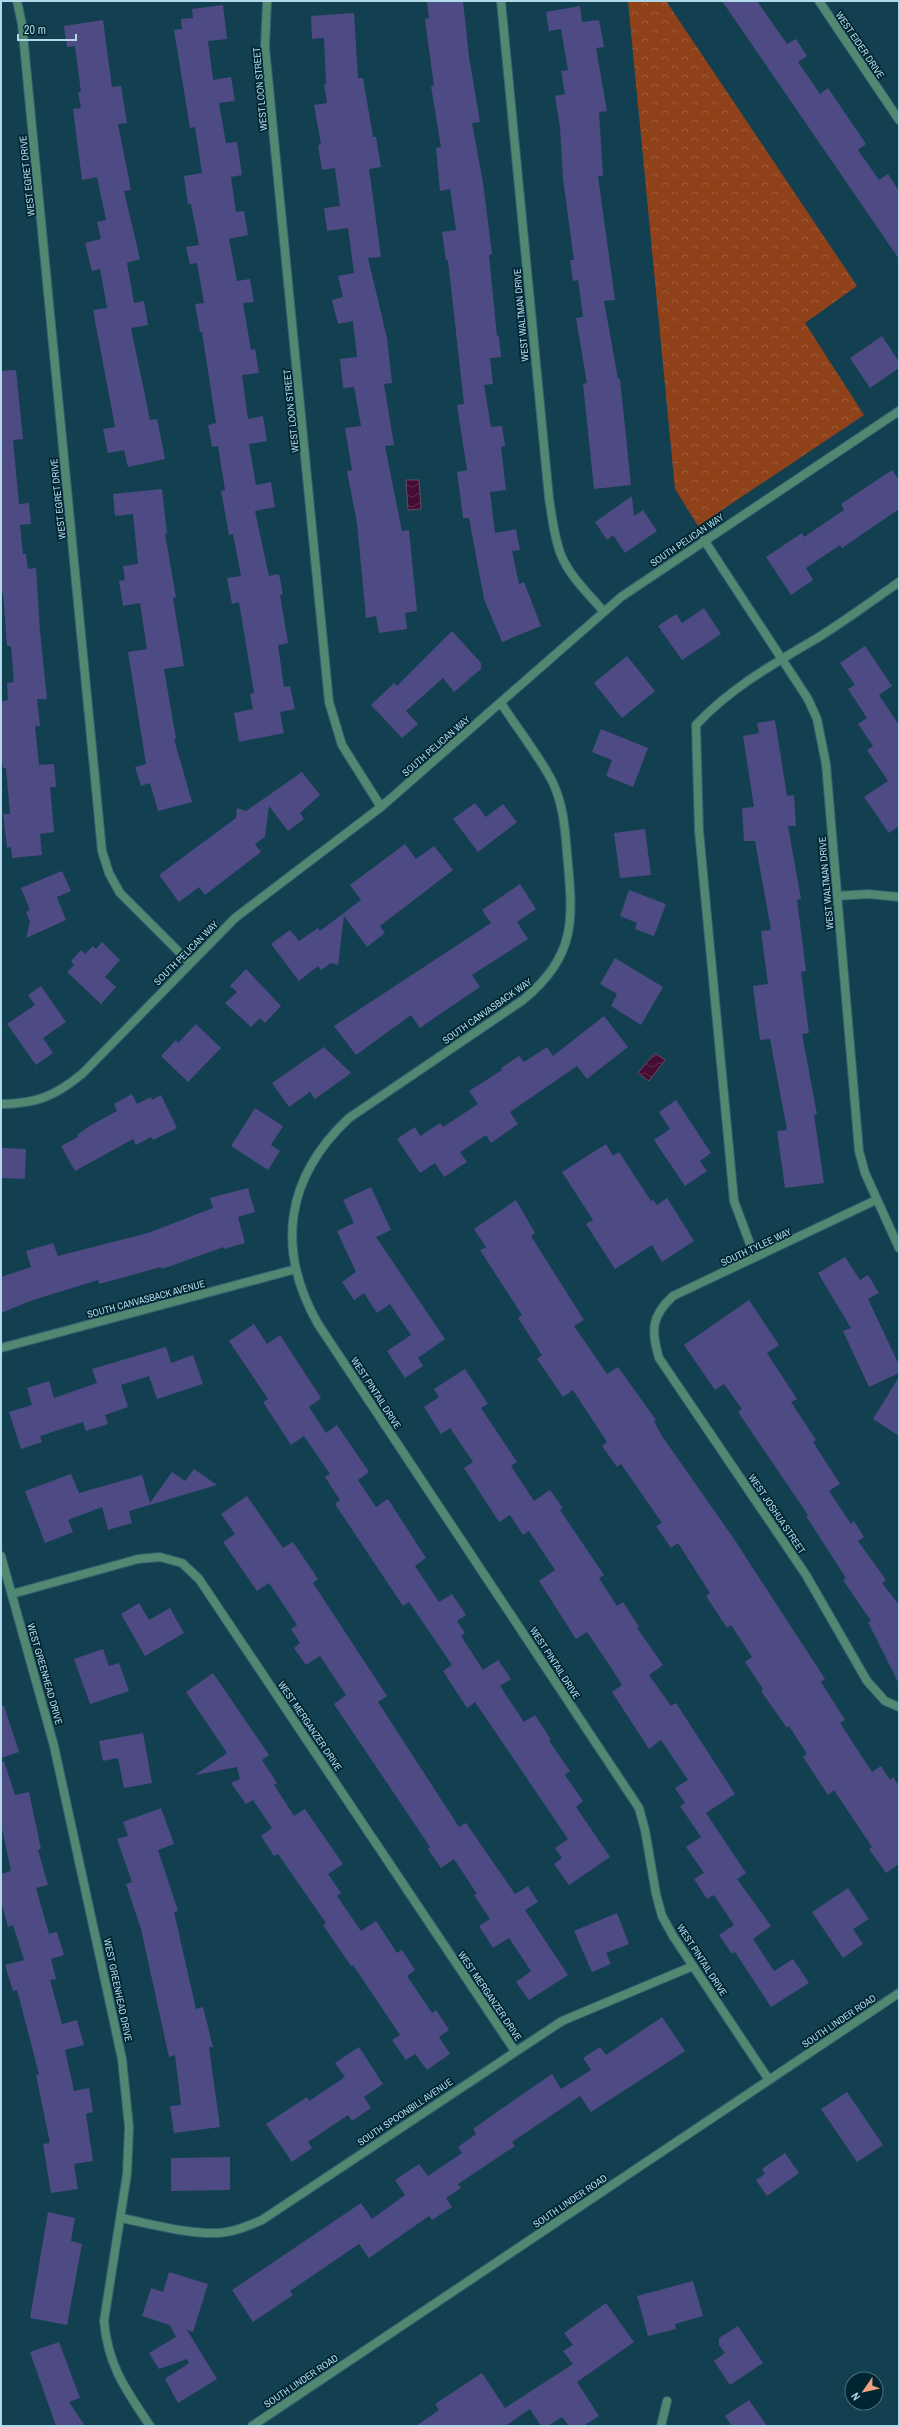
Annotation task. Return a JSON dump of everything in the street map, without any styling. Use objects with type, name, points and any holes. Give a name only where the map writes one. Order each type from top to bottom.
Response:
[{"type":"street","name":"WEST EGRET DRIVE","points":[[17,1],[24,40],[102,851],[109,873],[120,893],[190,963]]},
{"type":"street","name":"WEST LOON STREET","points":[[267,1],[265,47],[329,702],[342,746],[381,807]]},
{"type":"street","name":"WEST WALTMAN DRIVE","points":[[501,1],[548,490],[555,535],[562,556],[573,576],[604,612]]},
{"type":"street","name":"WEST EIDER DRIVE","points":[[819,1],[899,120]]},
{"type":"street","name":"SOUTH PELICAN WAY","points":[[1,1104],[22,1104],[44,1099],[64,1089],[82,1074],[235,918],[381,807],[621,597],[704,540],[899,411]]},
{"type":"street","name":"WEST WALTMAN DRIVE","points":[[704,540],[808,699],[823,742],[859,1151],[876,1200],[899,1248]]},
{"type":"street","points":[[750,1244],[734,1201],[698,831],[696,726],[716,704],[782,658],[819,637],[899,582]]},
{"type":"street","name":"SOUTH CANVASBACK WAY","points":[[296,1269],[292,1236],[294,1214],[299,1192],[318,1151],[332,1133],[349,1118],[523,1000],[541,985],[555,968],[565,947],[571,925],[572,903],[565,822],[560,800],[551,779],[501,703]]},
{"type":"street","points":[[837,896],[868,894],[899,897]]},
{"type":"street","name":"SOUTH TYLEE WAY","points":[[654,1322],[662,1306],[673,1296],[876,1200]]},
{"type":"street","name":"SOUTH CANVASBACK AVENUE","points":[[1,1348],[296,1269]]},
{"type":"street","name":"WEST PINTAIL DRIVE","points":[[296,1269],[307,1304],[318,1324],[638,1808],[662,1916],[693,1966],[769,2080]]},
{"type":"street","name":"WEST JOSHUA STREET","points":[[654,1322],[654,1341],[659,1358],[806,1575],[867,1681],[885,1701],[899,1707]]},
{"type":"street","name":"WEST GREENHEAD DRIVE","points":[[1,1556],[54,1746],[122,2059],[129,2127],[127,2174],[104,2321],[106,2345],[113,2366],[124,2387],[150,2426]]},
{"type":"street","name":"WEST MERGANZER DRIVE","points":[[12,1594],[146,1558],[160,1557],[182,1563],[199,1579],[515,2051]]},
{"type":"street","name":"SOUTH SPOONBILL AVENUE","points":[[121,2218],[196,2232],[219,2233],[242,2229],[262,2220],[515,2051],[582,2010],[693,1966]]},
{"type":"street","name":"SOUTH LINDER ROAD","points":[[252,2426],[899,1993]]},
{"type":"street","points":[[661,2426],[667,2401]]},
{"type":"green space","points":[[628,1],[666,1],[857,286],[805,323],[864,415],[698,526],[675,489]]},
{"type":"water","points":[[406,480],[419,480],[421,509],[408,510]]},
{"type":"water","points":[[655,1053],[665,1060],[649,1081],[638,1073]]},
{"type":"building","points":[[427,1],[463,1],[469,57],[480,122],[472,123],[483,183],[492,254],[489,255],[497,336],[499,336],[501,357],[490,358],[493,384],[484,385],[491,427],[502,426],[505,446],[501,447],[506,490],[490,492],[495,533],[516,529],[520,550],[512,551],[519,584],[524,582],[541,626],[502,642],[484,599],[469,518],[463,518],[457,472],[467,470],[457,405],[464,404],[448,260],[446,261],[442,232],[456,230],[450,189],[440,191],[436,148],[441,147],[431,86],[434,86],[425,19],[429,18]]},
{"type":"building","points":[[722,1],[757,1],[787,44],[796,39],[807,56],[798,62],[820,94],[828,88],[866,144],[858,150],[879,180],[888,174],[899,191],[899,259]]},
{"type":"building","points":[[223,5],[227,39],[208,41],[213,80],[231,77],[235,101],[219,103],[226,143],[237,142],[242,175],[231,177],[236,212],[244,211],[248,235],[229,239],[237,281],[250,279],[254,302],[243,303],[251,350],[255,349],[259,373],[242,375],[248,419],[263,416],[267,441],[249,444],[256,485],[271,482],[275,507],[255,511],[269,576],[279,574],[283,594],[280,595],[288,643],[278,645],[284,687],[290,686],[295,709],[280,712],[284,733],[239,742],[234,713],[253,709],[250,694],[254,693],[239,602],[232,604],[227,578],[241,576],[233,534],[229,535],[221,491],[225,490],[218,446],[212,447],[208,425],[216,423],[202,332],[200,332],[195,304],[204,303],[197,263],[190,264],[186,247],[199,245],[191,204],[188,204],[184,176],[202,173],[195,127],[190,128],[174,30],[182,29],[181,19],[193,18],[192,9]]},
{"type":"building","points":[[580,6],[582,22],[599,20],[604,47],[596,48],[607,111],[599,112],[603,176],[598,176],[615,300],[604,301],[618,379],[620,379],[631,485],[594,489],[583,384],[587,383],[576,318],[583,317],[578,280],[573,281],[570,260],[574,260],[563,178],[560,127],[555,96],[565,94],[561,71],[568,70],[561,29],[549,31],[546,12]]},
{"type":"building","points":[[354,13],[358,78],[363,78],[373,137],[376,137],[381,167],[369,169],[381,257],[368,258],[387,338],[392,383],[384,384],[394,445],[385,446],[402,531],[409,530],[417,611],[405,613],[407,629],[379,633],[376,616],[366,618],[357,523],[347,471],[352,470],[345,428],[361,426],[354,387],[343,388],[340,359],[357,357],[353,321],[338,324],[332,300],[343,297],[338,276],[354,273],[348,228],[327,231],[324,208],[340,206],[335,168],[322,170],[318,145],[321,144],[314,105],[327,103],[324,84],[326,84],[324,38],[312,39],[311,16]]},
{"type":"building","points":[[103,20],[112,87],[121,86],[127,123],[118,124],[131,190],[124,191],[140,259],[127,263],[134,303],[144,301],[148,325],[131,328],[150,420],[157,419],[165,459],[128,467],[124,450],[108,453],[103,429],[115,427],[93,310],[107,308],[100,269],[92,271],[85,243],[101,239],[97,222],[106,220],[97,177],[82,180],[73,109],[81,108],[78,92],[81,92],[75,46],[67,47],[64,26]]},
{"type":"building","points":[[882,336],[899,362],[899,368],[870,388],[850,358]]},
{"type":"building","points":[[16,370],[23,439],[13,440],[19,504],[29,503],[31,524],[20,525],[23,554],[26,554],[28,569],[36,568],[40,632],[47,699],[37,699],[40,726],[35,726],[39,765],[54,764],[56,787],[50,787],[54,832],[40,834],[42,855],[12,858],[11,847],[7,848],[3,814],[10,814],[6,768],[3,768],[1,755],[1,701],[8,700],[7,683],[14,682],[11,646],[7,646],[3,593],[1,593],[1,371]]},
{"type":"building","points":[[892,470],[899,480],[899,509],[842,548],[840,545],[806,568],[813,580],[791,595],[766,557],[802,533],[804,537],[844,510],[841,504]]},
{"type":"building","points":[[162,489],[167,534],[165,534],[176,597],[173,598],[184,666],[164,669],[176,739],[174,739],[192,802],[158,811],[150,783],[141,786],[135,767],[146,764],[128,652],[147,649],[140,603],[123,606],[119,581],[125,580],[123,566],[138,564],[133,514],[115,516],[113,494]]},
{"type":"building","points":[[632,496],[634,516],[643,510],[657,531],[625,553],[613,535],[607,540],[595,522]]},
{"type":"building","points":[[704,608],[721,634],[682,660],[658,626],[676,614],[682,623]]},
{"type":"building","points":[[452,631],[481,663],[481,669],[454,692],[443,678],[406,711],[418,724],[402,738],[371,705],[394,683],[397,686]]},
{"type":"building","points":[[865,646],[892,686],[879,695],[899,725],[899,826],[889,833],[864,797],[888,781],[867,750],[873,746],[858,724],[867,718],[848,689],[855,685],[840,663]]},
{"type":"building","points":[[627,656],[655,691],[622,718],[594,683]]},
{"type":"building","points":[[775,720],[787,796],[794,795],[796,826],[788,826],[801,899],[797,900],[806,971],[801,972],[809,1033],[802,1034],[817,1114],[814,1115],[824,1183],[785,1188],[777,1131],[787,1130],[770,1039],[760,1040],[753,986],[768,984],[761,931],[771,930],[755,841],[744,841],[742,808],[754,807],[743,736],[759,733],[757,723]]},
{"type":"building","points":[[601,729],[648,748],[633,787],[606,776],[612,760],[592,752]]},
{"type":"building","points":[[302,772],[320,795],[300,813],[304,819],[288,831],[269,806],[265,837],[255,844],[261,852],[205,895],[199,887],[179,902],[159,875],[236,818],[237,808],[246,811]]},
{"type":"building","points":[[475,803],[486,817],[503,804],[517,822],[478,852],[453,819]]},
{"type":"building","points":[[645,829],[651,875],[620,878],[614,833]]},
{"type":"building","points":[[405,844],[416,859],[434,846],[453,870],[380,926],[385,933],[367,947],[344,916],[338,965],[331,963],[321,970],[318,966],[299,981],[271,944],[290,930],[299,941],[318,928],[320,931],[361,900],[350,885]]},
{"type":"building","points":[[62,871],[71,891],[57,897],[66,920],[26,938],[30,922],[26,912],[30,910],[21,888]]},
{"type":"building","points":[[520,884],[536,909],[517,922],[528,939],[472,975],[480,987],[420,1028],[411,1015],[356,1055],[334,1026],[491,923],[482,910]]},
{"type":"building","points":[[629,890],[666,904],[654,936],[635,929],[637,923],[620,916]]},
{"type":"building","points":[[102,942],[120,960],[105,977],[116,987],[101,1004],[67,972],[74,965],[71,961],[81,950],[85,954],[93,946],[96,949]]},
{"type":"building","points":[[615,958],[663,987],[641,1025],[611,1006],[617,994],[600,984]]},
{"type":"building","points":[[246,969],[281,1006],[265,1023],[260,1018],[251,1027],[225,1003],[237,992],[230,986]]},
{"type":"building","points":[[41,986],[66,1022],[43,1038],[53,1053],[36,1065],[7,1024],[35,1005],[28,995]]},
{"type":"building","points":[[604,1016],[628,1047],[587,1079],[577,1066],[510,1112],[518,1124],[491,1143],[486,1135],[460,1152],[467,1162],[444,1177],[435,1163],[420,1173],[397,1139],[415,1127],[420,1136],[440,1123],[443,1127],[478,1104],[469,1091],[502,1070],[501,1068],[519,1056],[524,1062],[547,1047],[553,1056]]},
{"type":"building","points":[[196,1024],[221,1048],[188,1082],[161,1056],[176,1040],[178,1043]]},
{"type":"building","points":[[324,1047],[351,1073],[315,1099],[310,1092],[289,1107],[272,1083]]},
{"type":"building","points":[[132,1094],[137,1104],[151,1097],[152,1100],[161,1095],[177,1128],[153,1140],[151,1137],[136,1145],[133,1139],[75,1171],[61,1146],[78,1137],[77,1135],[88,1127],[117,1111],[114,1104]]},
{"type":"building","points":[[676,1100],[711,1153],[700,1161],[707,1171],[685,1186],[654,1140],[670,1129],[659,1112]]},
{"type":"building","points":[[255,1108],[283,1126],[271,1145],[280,1151],[268,1170],[231,1146]]},
{"type":"building","points":[[606,1144],[613,1156],[619,1152],[651,1201],[653,1200],[657,1205],[667,1198],[694,1241],[662,1262],[652,1245],[615,1269],[586,1224],[593,1220],[562,1172]]},
{"type":"building","points":[[1,1148],[26,1149],[25,1179],[1,1178]]},
{"type":"building","points":[[371,1187],[391,1230],[376,1237],[445,1339],[418,1358],[423,1366],[405,1378],[387,1351],[411,1335],[390,1304],[377,1313],[364,1293],[354,1300],[342,1282],[356,1272],[337,1231],[354,1223],[343,1200]]},
{"type":"building","points":[[248,1188],[255,1212],[238,1217],[245,1243],[224,1249],[224,1247],[162,1269],[161,1267],[99,1284],[98,1280],[30,1301],[1,1313],[1,1277],[31,1267],[26,1251],[53,1243],[58,1256],[148,1233],[213,1208],[210,1198]]},
{"type":"building","points":[[516,1200],[535,1233],[531,1236],[584,1320],[574,1326],[607,1374],[618,1367],[656,1420],[654,1421],[662,1436],[734,1539],[825,1679],[821,1682],[845,1720],[840,1723],[872,1772],[881,1766],[890,1780],[893,1777],[899,1786],[899,1864],[886,1873],[869,1849],[872,1847],[834,1790],[828,1795],[803,1757],[807,1754],[789,1726],[787,1728],[761,1691],[763,1689],[745,1662],[752,1657],[731,1625],[727,1628],[706,1596],[710,1593],[678,1543],[671,1548],[656,1526],[662,1523],[621,1464],[617,1467],[602,1446],[607,1442],[573,1390],[563,1397],[537,1359],[542,1355],[518,1318],[522,1315],[480,1250],[486,1247],[474,1229]]},
{"type":"building","points":[[845,1257],[860,1280],[868,1275],[879,1293],[868,1299],[899,1365],[899,1373],[869,1387],[843,1331],[851,1328],[818,1273]]},
{"type":"building","points":[[749,1300],[779,1345],[767,1353],[797,1399],[791,1402],[816,1440],[813,1442],[840,1484],[829,1491],[851,1524],[854,1521],[864,1537],[858,1541],[886,1580],[882,1583],[899,1605],[899,1684],[868,1622],[871,1621],[843,1580],[846,1578],[806,1516],[808,1515],[738,1412],[742,1409],[724,1384],[715,1390],[684,1345]]},
{"type":"building","points":[[254,1324],[267,1344],[280,1335],[321,1398],[309,1407],[326,1433],[337,1425],[369,1472],[358,1480],[376,1507],[388,1499],[426,1558],[415,1566],[439,1602],[452,1594],[466,1615],[457,1621],[465,1633],[461,1636],[483,1670],[498,1660],[511,1679],[500,1686],[524,1722],[535,1715],[551,1740],[549,1741],[570,1771],[565,1775],[583,1801],[576,1807],[610,1857],[569,1885],[554,1864],[562,1858],[555,1848],[568,1839],[475,1702],[467,1708],[443,1671],[452,1665],[409,1602],[403,1606],[335,1504],[340,1500],[325,1477],[330,1474],[304,1436],[291,1445],[263,1402],[268,1399],[229,1341]]},
{"type":"building","points":[[166,1347],[171,1363],[193,1355],[203,1384],[157,1399],[149,1376],[121,1385],[128,1407],[105,1415],[108,1424],[86,1431],[83,1422],[40,1436],[42,1442],[21,1449],[9,1412],[32,1405],[27,1388],[49,1381],[54,1398],[97,1383],[92,1369]]},
{"type":"building","points":[[465,1369],[488,1404],[481,1408],[517,1462],[511,1466],[534,1501],[550,1490],[563,1508],[560,1510],[604,1575],[599,1578],[617,1606],[623,1602],[639,1627],[637,1628],[663,1665],[649,1675],[671,1706],[676,1703],[735,1794],[706,1813],[746,1873],[737,1879],[771,1926],[753,1939],[774,1971],[793,1959],[809,1983],[771,2007],[735,1952],[732,1954],[719,1935],[734,1925],[714,1895],[707,1899],[694,1879],[704,1873],[686,1847],[701,1837],[680,1806],[685,1803],[675,1788],[688,1780],[661,1740],[649,1749],[612,1692],[622,1685],[587,1632],[576,1639],[539,1581],[555,1570],[529,1531],[523,1535],[510,1515],[499,1522],[464,1468],[473,1462],[450,1428],[441,1434],[424,1407],[439,1397],[434,1389]]},
{"type":"building","points":[[899,1377],[899,1436],[873,1419]]},
{"type":"building","points":[[194,1469],[217,1485],[129,1511],[132,1523],[108,1530],[102,1507],[68,1520],[73,1532],[45,1543],[25,1491],[71,1474],[79,1493],[142,1475],[150,1503],[172,1472],[185,1481]]},
{"type":"building","points":[[247,1496],[283,1548],[293,1542],[318,1579],[313,1583],[387,1696],[378,1702],[459,1827],[466,1823],[515,1894],[528,1886],[538,1902],[525,1910],[568,1975],[529,2000],[516,1982],[531,1971],[509,1938],[493,1948],[479,1926],[490,1919],[474,1895],[477,1894],[454,1859],[441,1868],[428,1849],[430,1847],[334,1704],[346,1695],[320,1656],[306,1665],[294,1648],[300,1643],[291,1629],[297,1625],[269,1583],[257,1591],[223,1542],[235,1534],[221,1514]]},
{"type":"building","points":[[139,1603],[149,1620],[170,1608],[184,1633],[145,1656],[121,1614]]},
{"type":"building","points":[[103,1649],[109,1666],[119,1663],[129,1691],[90,1704],[74,1659]]},
{"type":"building","points":[[213,1673],[269,1755],[262,1760],[277,1783],[274,1785],[294,1816],[305,1809],[343,1864],[328,1874],[341,1893],[337,1896],[361,1931],[376,1921],[397,1953],[402,1950],[415,1970],[407,1976],[432,2013],[436,2010],[449,2030],[439,2037],[450,2054],[427,2070],[415,2054],[406,2060],[392,2040],[400,2035],[353,1965],[351,1966],[323,1925],[326,1923],[278,1854],[274,1856],[261,1836],[272,1828],[253,1800],[246,1804],[231,1783],[240,1779],[237,1767],[195,1775],[227,1753],[186,1692]]},
{"type":"building","points":[[1,1706],[4,1706],[19,1752],[1,1758]]},
{"type":"building","points":[[143,1733],[152,1783],[124,1788],[118,1758],[103,1761],[99,1741]]},
{"type":"building","points":[[4,1761],[15,1795],[29,1792],[41,1849],[38,1850],[48,1885],[36,1888],[49,1934],[57,1932],[64,1955],[51,1959],[56,1979],[50,1980],[62,2024],[77,2020],[84,2045],[65,2050],[74,2091],[89,2088],[93,2112],[86,2114],[93,2161],[74,2164],[78,2189],[51,2193],[43,2144],[50,2143],[36,2075],[39,2074],[17,1990],[13,1991],[5,1965],[24,1960],[13,1925],[8,1927],[1,1901],[1,1874],[11,1871],[1,1824],[1,1762]]},
{"type":"building","points":[[161,1808],[174,1844],[158,1850],[178,1911],[174,1912],[196,2009],[203,2007],[213,2047],[209,2047],[220,2127],[174,2133],[170,2106],[181,2105],[175,2055],[169,2057],[141,1929],[126,1884],[132,1882],[117,1839],[128,1836],[123,1822]]},
{"type":"building","points":[[848,1888],[869,1919],[853,1929],[863,1944],[843,1958],[812,1912]]},
{"type":"building","points":[[617,1913],[629,1944],[606,1953],[611,1964],[592,1972],[574,1931]]},
{"type":"building","points":[[662,2017],[685,2051],[591,2112],[580,2096],[512,2142],[515,2146],[458,2184],[461,2188],[446,2198],[452,2207],[432,2220],[429,2216],[369,2258],[359,2244],[290,2291],[293,2295],[253,2322],[232,2290],[361,2203],[372,2219],[405,2195],[395,2180],[419,2164],[428,2176],[462,2153],[458,2147],[476,2134],[473,2129],[552,2074],[561,2089],[591,2070],[583,2058],[600,2047],[606,2055]]},
{"type":"building","points":[[359,2047],[383,2084],[364,2097],[371,2108],[352,2121],[348,2115],[308,2142],[312,2148],[292,2162],[266,2124],[307,2097],[309,2101],[345,2077],[335,2063]]},
{"type":"building","points":[[847,2092],[883,2145],[857,2162],[821,2109]]},
{"type":"building","points":[[785,2153],[799,2173],[767,2196],[756,2180],[765,2174],[762,2169]]},
{"type":"building","points":[[230,2157],[230,2190],[171,2191],[171,2158]]},
{"type":"building","points":[[48,2212],[75,2218],[71,2241],[82,2244],[67,2325],[30,2318]]},
{"type":"building","points":[[169,2272],[208,2284],[193,2332],[187,2330],[217,2379],[178,2403],[165,2379],[189,2363],[187,2359],[159,2369],[149,2353],[176,2337],[170,2325],[142,2316],[151,2288],[163,2292]]},
{"type":"building","points":[[693,2281],[703,2316],[675,2324],[676,2329],[648,2336],[637,2296]]},
{"type":"building","points":[[606,2303],[634,2342],[577,2382],[599,2416],[583,2426],[569,2426],[562,2417],[548,2426],[541,2426],[530,2409],[505,2426],[416,2426],[439,2410],[435,2404],[482,2373],[505,2408],[573,2364],[563,2351],[573,2345],[564,2333]]},
{"type":"building","points":[[738,2326],[763,2363],[730,2385],[714,2361],[725,2353],[719,2345],[719,2338]]},
{"type":"building","points":[[59,2342],[80,2398],[69,2402],[85,2426],[56,2426],[30,2352]]},
{"type":"building","points":[[749,2400],[767,2426],[732,2426],[725,2416]]}]
